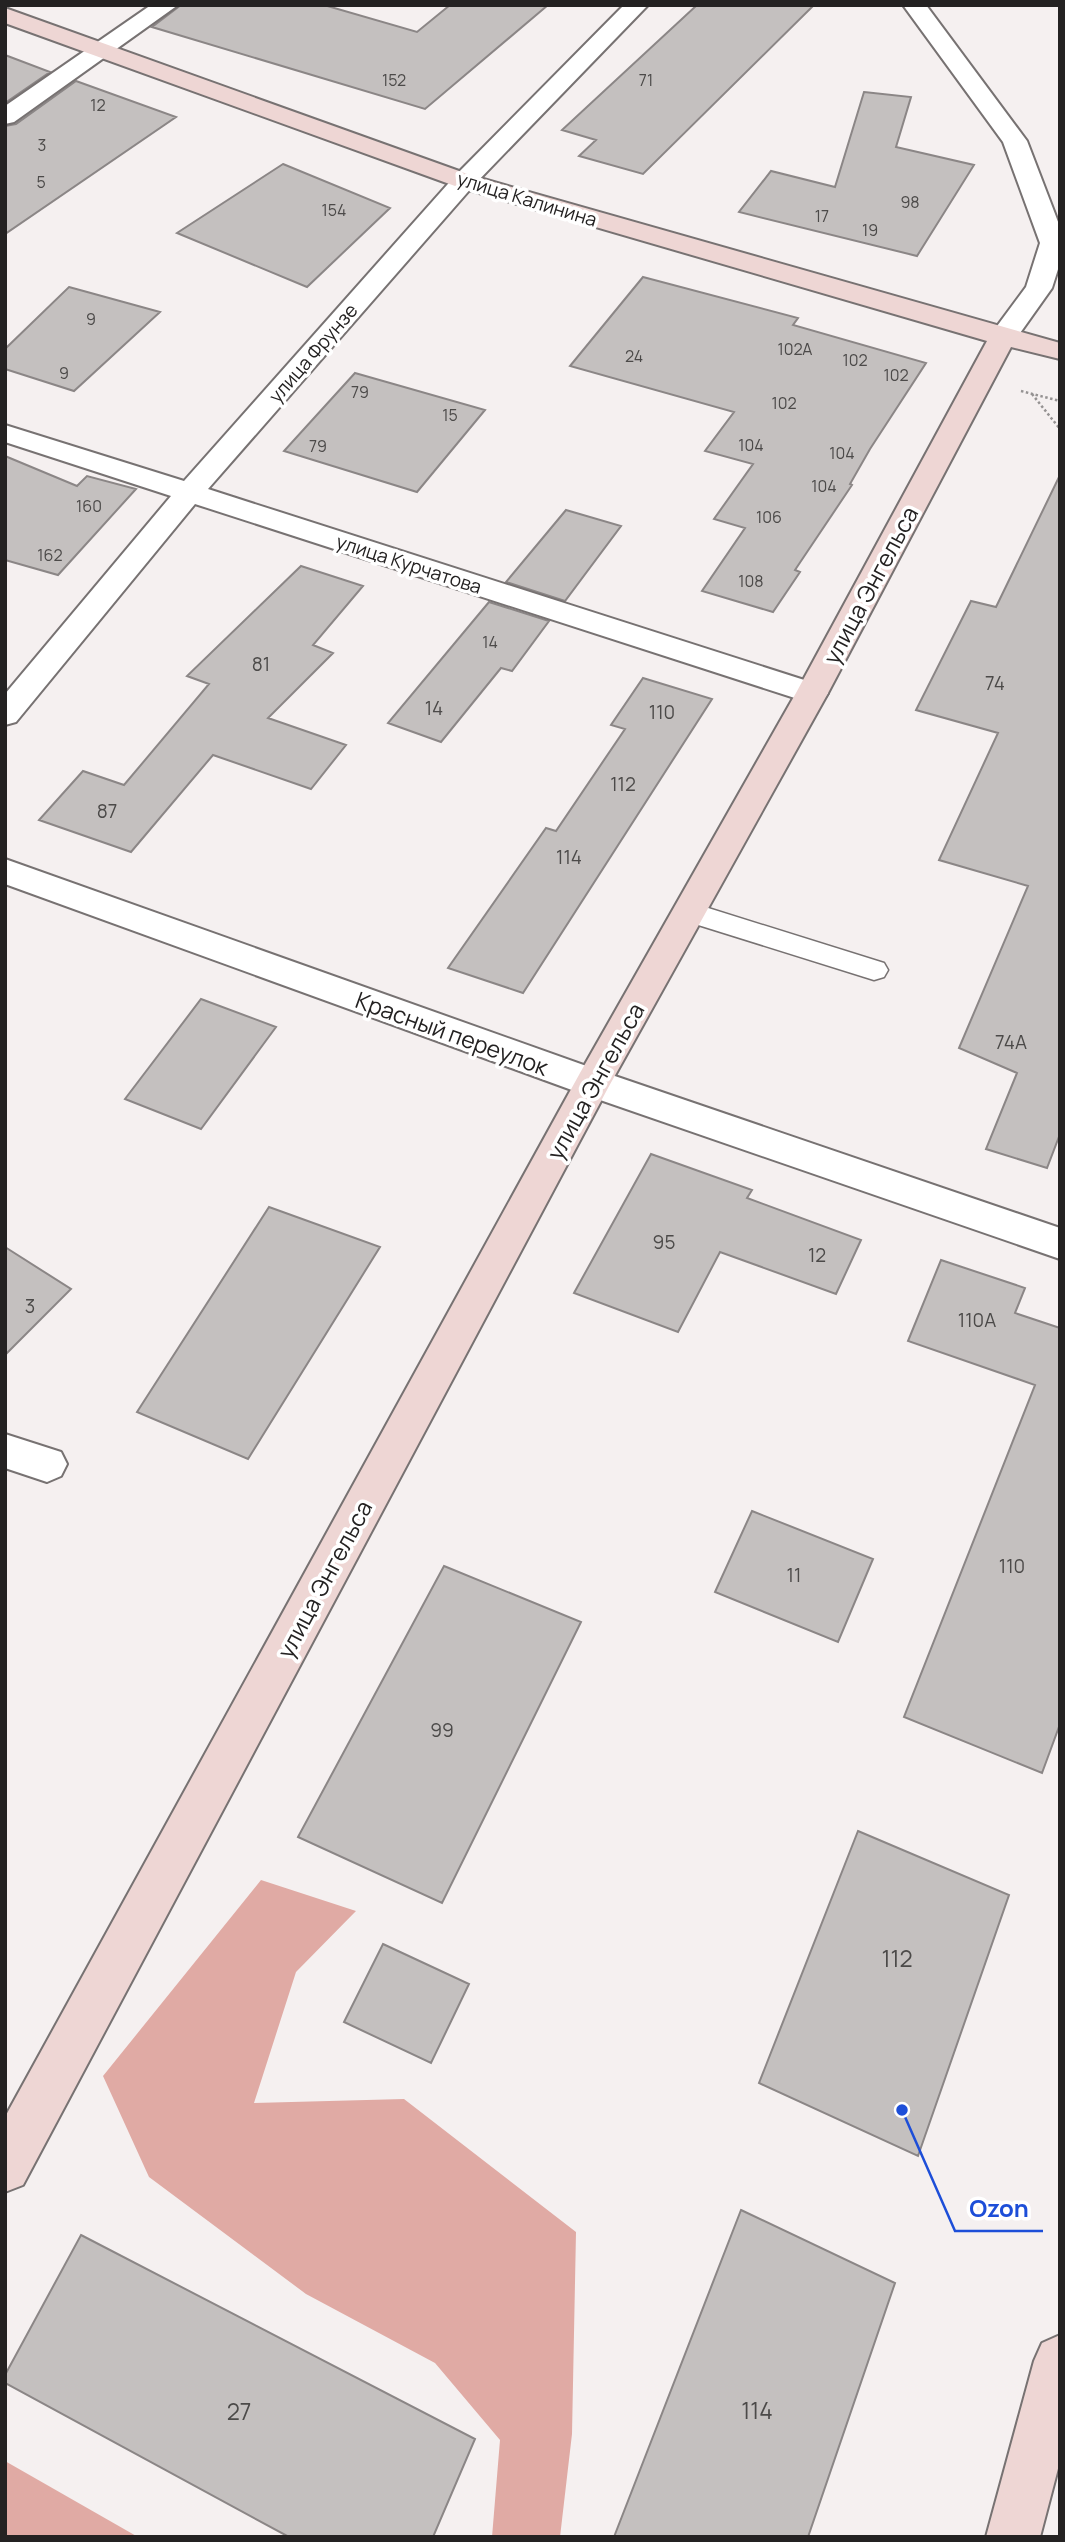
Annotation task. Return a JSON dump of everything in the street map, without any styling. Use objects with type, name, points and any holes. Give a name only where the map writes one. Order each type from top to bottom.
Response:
[{"type":"main road","name":"улица Калинина","points":[[5,15],[464,181],[1003,337],[1060,351]]},
{"type":"main road","name":"улица Энгельса","points":[[5,2167],[593,1083],[812,693],[1003,337]]},
{"type":"main road","points":[[1013,2537],[1060,2361]]},
{"type":"street","points":[[5,117],[167,5]]},
{"type":"street","name":"улица Фрунзе","points":[[5,715],[189,493],[464,181],[637,5]]},
{"type":"street","name":"улица Энгельса","points":[[914,5],[1015,141],[1054,243],[1038,288],[1003,337]]},
{"type":"street","name":"улица Курчатова","points":[[5,433],[812,693]]},
{"type":"street","name":"Красный переулок","points":[[5,871],[593,1083],[1060,1244]]},
{"type":"street","points":[[5,1451],[47,1464]]},
{"type":"lane","points":[[689,912],[874,970]]},
{"type":"path","points":[[980,380],[1060,401]]},
{"type":"path","points":[[1031,394],[1060,429]]},
{"type":"shaded area","points":[[261,1880],[356,1911],[296,1972],[254,2103],[404,2099],[576,2232],[572,2434],[560,2537],[492,2537],[500,2440],[435,2363],[306,2294],[149,2177],[103,2076]]},
{"type":"shaded area","points":[[5,2461],[138,2537],[5,2537]]},
{"type":"building","points":[[181,5],[324,5],[417,32],[450,5],[548,5],[425,109],[152,27]]},
{"type":"building","points":[[697,5],[814,5],[643,174],[579,156],[596,140],[562,130]]},
{"type":"building","points":[[5,55],[50,72],[5,103]]},
{"type":"building","points":[[76,81],[176,117],[5,234],[5,126],[16,124]]},
{"type":"building","points":[[864,92],[911,97],[896,147],[974,165],[917,256],[739,212],[771,171],[835,187]]},
{"type":"building","points":[[283,164],[390,208],[307,287],[177,233]]},
{"type":"building","points":[[643,277],[798,318],[793,325],[926,363],[870,449],[850,484],[852,485],[795,570],[800,572],[773,612],[702,591],[745,528],[714,519],[753,464],[705,451],[734,412],[570,366]]},
{"type":"building","points":[[69,287],[160,312],[74,391],[5,369],[5,349]]},
{"type":"building","points":[[355,373],[485,410],[417,492],[284,451]]},
{"type":"building","points":[[5,456],[77,486],[87,476],[136,489],[58,575],[5,560]]},
{"type":"building","points":[[1060,475],[1060,1134],[1047,1168],[986,1149],[1017,1073],[959,1048],[1028,886],[939,860],[998,733],[916,710],[971,601],[996,607]]},
{"type":"building","points":[[566,510],[621,526],[565,601],[506,582]]},
{"type":"building","points":[[301,566],[363,586],[313,645],[333,653],[268,718],[346,745],[311,789],[213,755],[131,852],[39,820],[83,771],[124,785],[209,684],[187,676]]},
{"type":"building","points":[[489,602],[549,621],[512,671],[501,668],[441,742],[388,723]]},
{"type":"building","points":[[643,678],[712,699],[523,993],[448,968],[546,828],[556,831],[625,729],[611,725]]},
{"type":"building","points":[[201,999],[276,1027],[201,1129],[125,1099]]},
{"type":"building","points":[[651,1154],[752,1190],[747,1198],[861,1240],[836,1294],[720,1252],[678,1332],[574,1293]]},
{"type":"building","points":[[269,1207],[380,1247],[248,1459],[137,1412]]},
{"type":"building","points":[[5,1247],[71,1289],[5,1355]]},
{"type":"building","points":[[941,1260],[1025,1288],[1015,1313],[1060,1328],[1060,1724],[1042,1773],[904,1717],[1035,1385],[908,1341]]},
{"type":"building","points":[[752,1511],[873,1559],[838,1642],[715,1592]]},
{"type":"building","points":[[444,1566],[581,1622],[442,1903],[298,1837]]},
{"type":"building","points":[[858,1831],[1009,1895],[918,2156],[759,2083]]},
{"type":"building","points":[[383,1944],[469,1984],[431,2063],[344,2022]]},
{"type":"building","points":[[741,2210],[895,2283],[808,2537],[614,2537]]},
{"type":"building","points":[[81,2235],[475,2439],[433,2537],[289,2537],[5,2383],[5,2375]]},
{"type":"place","name":"Ozon","points":[[902,2110]]}]
